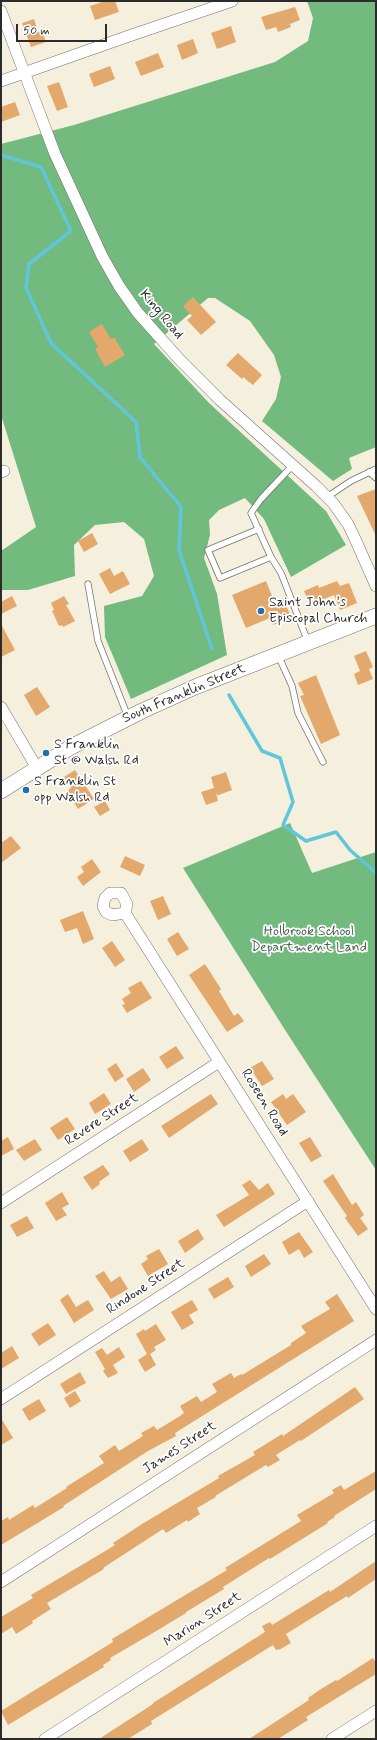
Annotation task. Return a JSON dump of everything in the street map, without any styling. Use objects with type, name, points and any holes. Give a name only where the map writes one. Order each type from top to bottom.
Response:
[{"type":"main road","name":"South Franklin Street","points":[[1,791],[84,740],[195,687],[376,616]]},
{"type":"street","points":[[1,81],[126,36],[232,1]]},
{"type":"street","name":"King Road","points":[[1,11],[55,154],[102,256],[124,295],[179,359],[220,400],[327,497],[348,524],[376,586]]},
{"type":"street","points":[[1,707],[37,768]]},
{"type":"street","name":"Roseen Road","points":[[125,913],[376,1309]]},
{"type":"street","name":"Revere Street","points":[[1,1203],[219,1062]]},
{"type":"street","name":"Rindone Street","points":[[1,1399],[308,1201]]},
{"type":"street","name":"James Street","points":[[1,1582],[376,1340]]},
{"type":"street","name":"Marion Street","points":[[45,1739],[376,1526]]},
{"type":"street","points":[[332,1739],[376,1711]]},
{"type":"lane","points":[[293,465],[261,499],[251,513],[271,557],[281,573],[309,643]]},
{"type":"lane","points":[[327,497],[376,469]]},
{"type":"lane","points":[[369,472],[376,478]]},
{"type":"lane","points":[[259,529],[208,550],[220,578],[271,557]]},
{"type":"lane","points":[[88,584],[98,641],[129,718]]},
{"type":"lane","points":[[278,655],[292,686],[298,713],[323,762]]},
{"type":"green space","points":[[307,1],[376,1],[376,447],[349,458],[352,469],[333,481],[262,421],[276,399],[281,377],[274,355],[250,321],[215,298],[208,298],[154,344],[209,403],[326,511],[346,545],[291,577],[264,519],[245,498],[219,510],[209,520],[210,535],[204,558],[217,594],[227,655],[131,699],[105,637],[104,606],[142,596],[154,576],[144,539],[124,522],[95,525],[74,545],[75,576],[28,590],[1,590],[1,551],[36,527],[1,415],[1,144],[74,125],[275,62],[308,41],[313,18]]},
{"type":"green space","name":"Holbrook School Department Land","points":[[290,823],[312,873],[376,852],[376,1170],[287,1033],[183,868]]},
{"type":"building","points":[[105,1],[115,1],[119,12],[95,20],[90,6]]},
{"type":"building","points":[[295,7],[300,20],[290,24],[291,27],[278,32],[276,27],[266,30],[261,17]]},
{"type":"building","points":[[34,19],[38,32],[42,31],[46,42],[31,47],[22,23]]},
{"type":"building","points":[[231,26],[236,42],[217,49],[211,33]]},
{"type":"building","points":[[193,39],[198,53],[182,60],[177,45]]},
{"type":"building","points":[[158,53],[164,67],[141,76],[135,62]]},
{"type":"building","points":[[110,66],[115,79],[94,87],[89,74]]},
{"type":"building","points":[[59,82],[68,107],[57,111],[47,86]]},
{"type":"building","points":[[15,102],[20,115],[1,122],[1,107]]},
{"type":"building","points":[[193,297],[216,322],[201,335],[187,320],[192,316],[183,306]]},
{"type":"building","points":[[102,324],[111,339],[114,337],[125,355],[105,367],[95,349],[98,347],[89,332]]},
{"type":"building","points":[[238,353],[262,375],[253,385],[243,377],[242,379],[226,365]]},
{"type":"building","points":[[376,489],[376,536],[357,496]]},
{"type":"building","points":[[92,533],[98,544],[84,552],[78,541]]},
{"type":"building","points":[[110,568],[114,576],[123,571],[130,584],[110,594],[99,574]]},
{"type":"building","points":[[266,581],[274,601],[283,598],[291,617],[273,625],[270,618],[246,628],[232,595]]},
{"type":"building","points":[[337,581],[340,586],[349,583],[357,603],[340,610],[334,595],[310,605],[304,591],[318,585],[319,588]]},
{"type":"building","points":[[12,596],[17,606],[1,614],[1,602]]},
{"type":"building","points":[[64,596],[69,604],[66,605],[75,621],[63,627],[62,625],[59,626],[52,611],[54,610],[51,603]]},
{"type":"building","points":[[1,624],[15,650],[1,657]]},
{"type":"building","points":[[366,651],[373,667],[369,669],[373,679],[358,685],[354,674],[360,671],[354,656]]},
{"type":"building","points":[[316,675],[340,735],[321,744],[300,696],[304,695],[298,683]]},
{"type":"building","points":[[37,687],[50,707],[36,716],[24,695]]},
{"type":"building","points":[[75,770],[94,799],[78,809],[67,791],[71,788],[64,777]]},
{"type":"building","points":[[226,772],[232,790],[217,796],[218,801],[206,805],[201,792],[214,788],[211,777]]},
{"type":"building","points":[[105,801],[110,810],[100,816],[94,807]]},
{"type":"building","points":[[11,836],[21,848],[1,863],[1,843]]},
{"type":"building","points":[[125,856],[145,865],[140,876],[120,867]]},
{"type":"building","points":[[92,859],[101,872],[83,886],[77,877],[84,872],[81,867]]},
{"type":"building","points":[[163,896],[171,914],[158,920],[150,901]]},
{"type":"building","points":[[83,911],[94,939],[83,944],[77,928],[65,932],[60,920]]},
{"type":"building","points":[[178,932],[189,949],[177,956],[167,939]]},
{"type":"building","points":[[112,941],[125,960],[115,967],[102,948]]},
{"type":"building","points":[[205,964],[221,989],[219,991],[234,1016],[238,1013],[244,1021],[227,1032],[189,975]]},
{"type":"building","points":[[141,981],[152,998],[127,1013],[122,1005],[125,1004],[122,999],[131,993],[128,988]]},
{"type":"building","points":[[176,1046],[184,1058],[167,1069],[159,1057]]},
{"type":"building","points":[[262,1061],[274,1079],[262,1086],[250,1068]]},
{"type":"building","points":[[116,1063],[124,1076],[115,1082],[107,1069]]},
{"type":"building","points":[[143,1068],[151,1080],[134,1092],[126,1079]]},
{"type":"building","points":[[104,1093],[111,1104],[95,1114],[89,1103]]},
{"type":"building","points":[[211,1094],[218,1104],[169,1138],[161,1126]]},
{"type":"building","points":[[283,1094],[286,1099],[293,1094],[306,1112],[287,1125],[271,1102]]},
{"type":"building","points":[[67,1117],[75,1129],[58,1140],[50,1128]]},
{"type":"building","points":[[8,1137],[14,1149],[1,1156],[1,1141]]},
{"type":"building","points":[[310,1137],[322,1156],[311,1162],[299,1143]]},
{"type":"building","points":[[35,1139],[42,1150],[24,1161],[16,1150]]},
{"type":"building","points":[[142,1139],[149,1150],[130,1162],[123,1151]]},
{"type":"building","points":[[103,1165],[110,1174],[99,1182],[100,1184],[92,1190],[83,1177]]},
{"type":"building","points":[[333,1174],[352,1205],[356,1202],[364,1215],[360,1218],[368,1229],[358,1236],[345,1218],[347,1216],[323,1181]]},
{"type":"building","points":[[250,1180],[259,1190],[268,1183],[275,1194],[224,1227],[216,1215],[249,1195],[242,1185]]},
{"type":"building","points":[[62,1192],[69,1204],[62,1208],[67,1215],[56,1221],[45,1203]]},
{"type":"building","points":[[27,1216],[34,1228],[17,1237],[10,1225]]},
{"type":"building","points":[[198,1229],[204,1239],[185,1253],[178,1241]]},
{"type":"building","points":[[299,1232],[313,1252],[304,1258],[299,1249],[289,1255],[282,1242]]},
{"type":"building","points":[[159,1249],[168,1264],[148,1276],[141,1264],[148,1259],[146,1256]]},
{"type":"building","points":[[264,1254],[271,1264],[251,1277],[245,1266]]},
{"type":"building","points":[[104,1271],[111,1282],[120,1276],[128,1289],[111,1299],[95,1276]]},
{"type":"building","points":[[228,1277],[234,1287],[214,1299],[208,1289]]},
{"type":"building","points":[[68,1294],[76,1307],[88,1300],[94,1310],[74,1323],[60,1300]]},
{"type":"building","points":[[337,1294],[354,1321],[175,1433],[176,1436],[148,1451],[63,1506],[64,1507],[1,1545],[1,1521],[8,1517],[9,1520],[33,1505],[35,1508],[67,1488],[66,1487],[104,1463],[99,1456],[115,1445],[119,1451],[143,1436],[141,1433],[154,1426],[157,1430],[180,1416],[184,1413],[180,1406],[197,1396],[201,1402],[217,1392],[212,1384],[231,1373],[234,1378],[241,1374],[242,1375],[291,1345],[291,1343],[306,1333],[301,1326],[330,1309],[325,1302]]},
{"type":"building","points":[[192,1300],[198,1310],[189,1315],[194,1323],[182,1330],[171,1312]]},
{"type":"building","points":[[48,1323],[56,1335],[39,1346],[31,1334]]},
{"type":"building","points":[[156,1324],[166,1340],[154,1347],[156,1350],[150,1354],[156,1365],[145,1372],[138,1360],[147,1354],[136,1334],[144,1329],[145,1331]]},
{"type":"building","points":[[12,1346],[19,1358],[1,1369],[1,1353]]},
{"type":"building","points":[[119,1347],[125,1357],[113,1365],[118,1373],[108,1378],[103,1371],[105,1369],[95,1352],[102,1348],[107,1355]]},
{"type":"building","points":[[80,1372],[86,1383],[66,1394],[60,1384]]},
{"type":"building","points":[[355,1387],[364,1399],[301,1441],[300,1440],[276,1455],[280,1460],[268,1467],[266,1465],[197,1508],[200,1514],[188,1522],[187,1520],[166,1533],[163,1529],[103,1568],[104,1569],[47,1603],[51,1609],[32,1621],[33,1623],[16,1634],[12,1627],[1,1634],[1,1617],[33,1598],[31,1595],[115,1545],[113,1543],[219,1478],[218,1476],[255,1455],[253,1452],[282,1434],[283,1436]]},
{"type":"building","points":[[75,1391],[81,1401],[70,1408],[64,1398]]},
{"type":"building","points":[[39,1399],[46,1411],[29,1421],[22,1409]]},
{"type":"building","points":[[1,1418],[13,1438],[1,1445]]},
{"type":"building","points":[[376,1471],[376,1489],[334,1516],[335,1517],[327,1522],[328,1523],[223,1587],[224,1589],[186,1613],[110,1658],[111,1660],[103,1665],[104,1667],[8,1725],[1,1711],[113,1642],[112,1639],[227,1570],[225,1568],[301,1521],[297,1515],[334,1493],[332,1490],[341,1485],[344,1490]]},
{"type":"building","points":[[376,1561],[376,1579],[348,1598],[347,1596],[286,1634],[291,1643],[279,1650],[276,1650],[273,1645],[151,1721],[152,1724],[128,1739],[99,1739],[265,1632],[262,1626],[270,1622],[272,1625],[329,1590],[330,1592]]},
{"type":"building","points":[[373,1658],[376,1663],[376,1674],[306,1717],[308,1720],[278,1739],[249,1739],[309,1700],[308,1698],[321,1689],[336,1680],[337,1681]]},
{"type":"waterway","points":[[1,155],[41,167],[71,231],[29,264],[26,288],[51,343],[136,422],[140,457],[181,507],[179,550],[212,649]]},
{"type":"waterway","points":[[229,695],[262,751],[280,758],[293,802],[283,825],[306,841],[336,832],[350,850],[376,873]]},
{"type":"place","name":"Saint John's Episcopal Church","points":[[261,611]]},
{"type":"place","name":"S Franklin St @ Walsh Rd","points":[[46,753]]},
{"type":"place","name":"S Franklin St opp Walsh Rd","points":[[26,790]]}]
